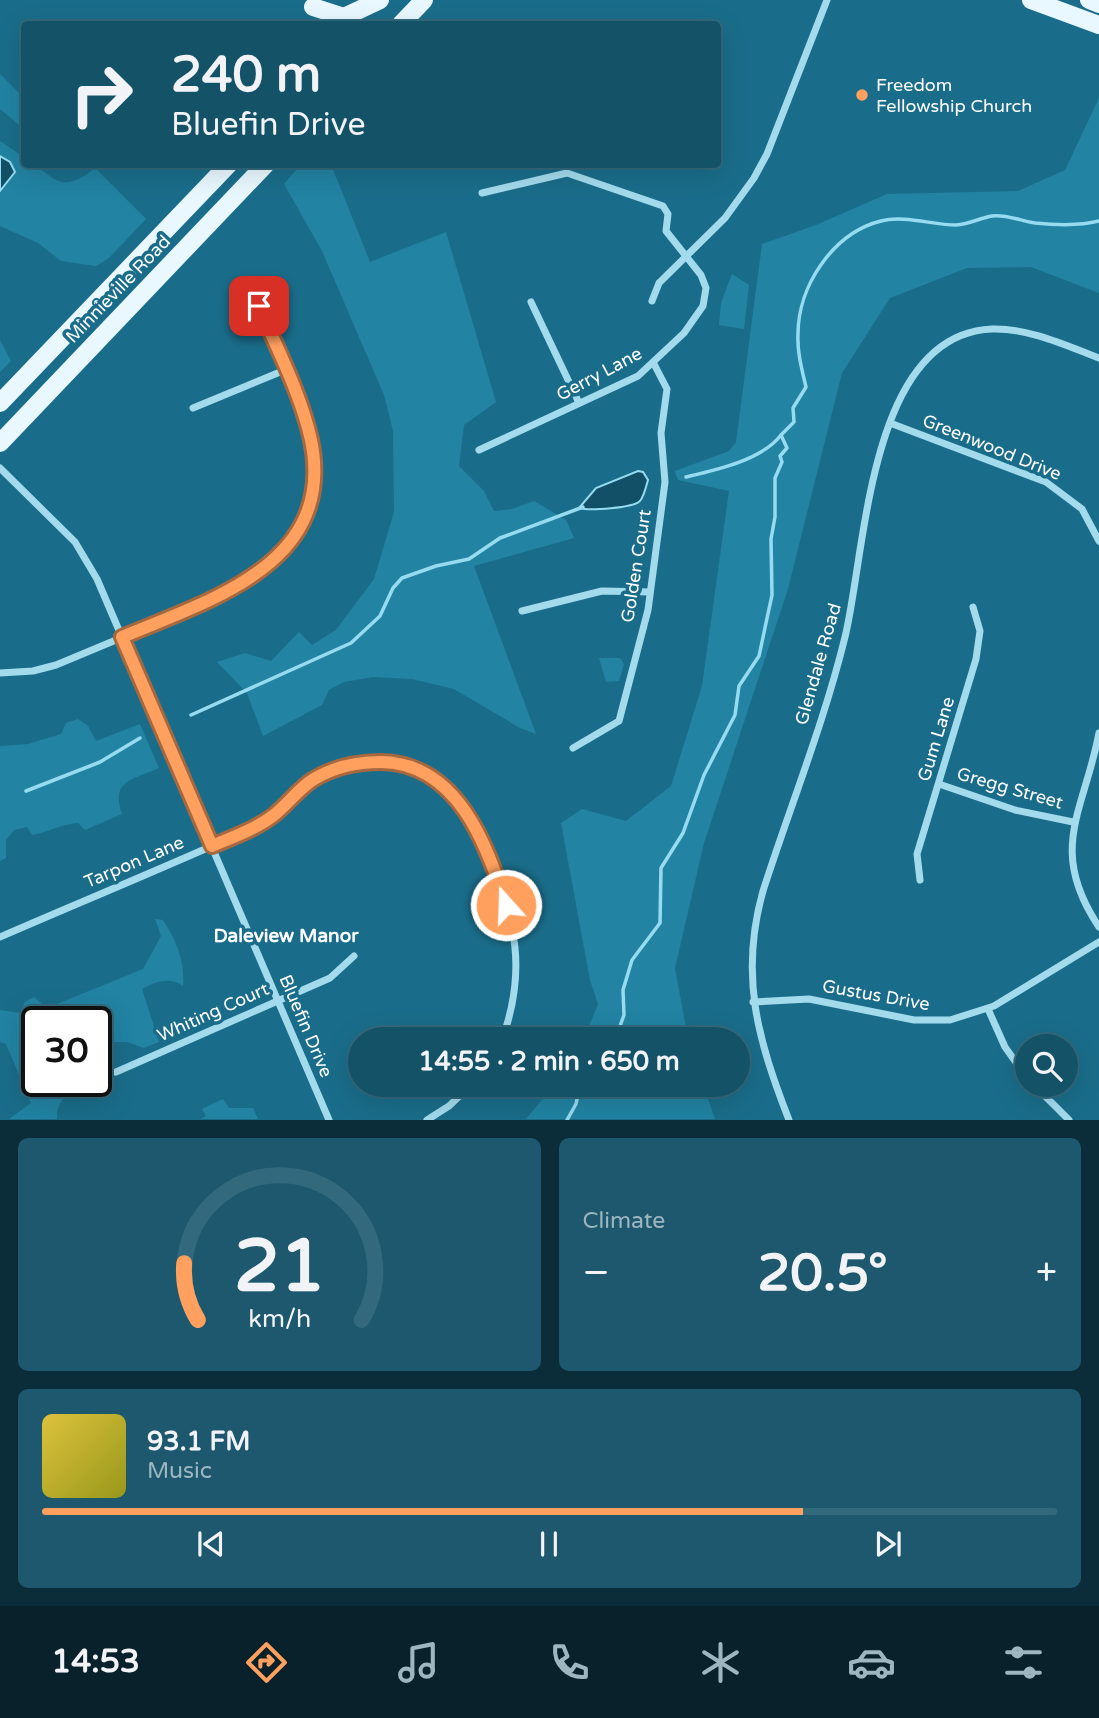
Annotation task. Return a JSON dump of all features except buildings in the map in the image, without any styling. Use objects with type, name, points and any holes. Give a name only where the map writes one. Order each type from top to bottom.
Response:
[{"type":"main road","points":[[320,21],[313,7],[344,17],[380,0]]},
{"type":"main road","points":[[367,21],[387,0]]},
{"type":"main road","points":[[404,21],[424,0]]},
{"type":"main road","points":[[1031,0],[1099,25]]},
{"type":"main road","points":[[1089,0],[1099,4]]},
{"type":"main road","name":"Minnieville Road","points":[[0,403],[225,168]]},
{"type":"main road","name":"Minnieville Road","points":[[0,443],[262,168]]},
{"type":"street","points":[[652,301],[659,283],[725,218],[754,178],[767,154],[827,0]]},
{"type":"street","name":"Gerry Lane","points":[[479,450],[638,376],[654,364],[684,333],[705,302],[704,279],[666,231],[666,208],[580,174],[557,173],[482,193]]},
{"type":"street","points":[[531,302],[579,403]]},
{"type":"street","points":[[0,673],[46,668],[250,580],[276,559],[298,529],[310,497],[313,457],[307,424],[259,306]]},
{"type":"street","name":"Glendale Road","points":[[789,1119],[766,1060],[754,1002],[751,955],[758,909],[844,640],[869,490],[900,397],[917,370],[943,347],[979,331],[1026,332],[1099,358]]},
{"type":"street","name":"Golden Court","points":[[573,748],[620,718],[650,592],[665,482],[661,433],[667,394],[666,384],[654,364]]},
{"type":"street","points":[[193,408],[285,370]]},
{"type":"street","name":"Greenwood Drive","points":[[890,423],[1046,482],[1082,509],[1099,541]]},
{"type":"street","name":"Bluefin Drive","points":[[0,468],[75,542],[97,579],[329,1119]]},
{"type":"street","points":[[522,611],[602,591],[650,592]]},
{"type":"street","name":"Gum Lane","points":[[920,880],[917,854],[976,659],[980,631],[973,607]]},
{"type":"street","points":[[1099,733],[1073,822],[1071,849],[1076,881],[1099,928]]},
{"type":"street","name":"Tarpon Lane","points":[[0,937],[271,818],[303,787],[336,769],[363,763],[404,764],[434,778],[459,801],[469,815],[500,886],[513,923],[516,943],[516,984],[505,1027]]},
{"type":"street","name":"Gregg Street","points":[[939,784],[1014,810],[1073,822]]},
{"type":"street","name":"Gustus Drive","points":[[754,1002],[809,999],[900,1018],[934,1021],[969,1016],[988,1009],[1099,942]]},
{"type":"street","name":"Whiting Court","points":[[116,1072],[330,978],[354,956]]},
{"type":"street","points":[[988,1009],[1015,1060]]},
{"type":"street","points":[[427,1119],[455,1097]]},
{"type":"street","points":[[1046,1097],[1069,1119]]},
{"type":"shaded area","points":[[0,74],[21,95],[21,126],[0,109]]},
{"type":"shaded area","points":[[1099,98],[1099,293],[1031,267],[967,268],[890,298],[842,373],[788,589],[704,843],[675,968],[686,1027],[589,1027],[598,1004],[590,980],[561,823],[582,809],[626,821],[671,786],[702,686],[729,491],[678,480],[675,471],[729,451],[736,442],[762,244],[816,225],[887,194],[1018,191],[1065,170]]},
{"type":"shaded area","points":[[0,141],[21,155],[21,168],[38,168],[62,182],[81,178],[95,168],[146,219],[109,258],[96,266],[61,261],[38,243],[0,226]]},
{"type":"shaded area","points":[[0,156],[10,162],[15,172],[0,191]]},
{"type":"shaded area","points":[[297,168],[332,168],[370,262],[446,232],[496,402],[464,425],[459,466],[484,491],[494,511],[512,509],[534,501],[566,520],[574,538],[474,566],[536,734],[520,728],[454,689],[412,679],[373,677],[344,682],[329,690],[322,705],[263,736],[247,693],[217,662],[245,653],[271,661],[299,632],[312,645],[336,630],[374,579],[394,512],[393,431],[384,395],[322,251],[284,184]]},
{"type":"shaded area","points":[[732,274],[749,285],[744,329],[719,325],[721,303]]},
{"type":"shaded area","points":[[0,340],[11,361],[0,372]]},
{"type":"shaded area","points":[[638,471],[643,472],[648,480],[640,501],[611,508],[579,508],[596,488]]},
{"type":"shaded area","points":[[599,658],[620,658],[624,664],[619,681],[606,682]]},
{"type":"shaded area","points":[[78,719],[88,726],[96,741],[140,724],[159,768],[126,783],[119,794],[122,814],[85,830],[78,823],[32,835],[27,827],[14,830],[6,840],[6,858],[0,861],[0,746],[28,744],[61,734],[66,723]]},
{"type":"shaded area","points":[[155,919],[163,920],[179,951],[183,986],[167,981],[142,989],[159,1042],[144,1048],[127,1042],[112,1042],[112,1006],[52,1006],[143,969],[161,936]]},
{"type":"shaded area","points":[[34,997],[45,1006],[23,1006],[25,1002]]},
{"type":"shaded area","points":[[0,1010],[20,1013],[21,1011],[21,1079],[6,1044],[0,1042]]},
{"type":"shaded area","points":[[28,1097],[63,1098],[57,1110],[57,1119],[9,1119],[31,1103]]},
{"type":"shaded area","points":[[544,1097],[707,1097],[715,1119],[526,1119]]},
{"type":"shaded area","points":[[223,1099],[229,1108],[253,1108],[258,1119],[201,1119],[206,1116],[202,1109]]},
{"type":"waterway","points":[[620,1027],[624,1015],[623,990],[632,960],[660,923],[661,868],[683,833],[704,775],[735,715],[739,686],[759,656],[772,595],[771,539],[775,517],[775,478],[782,462],[780,456],[787,448],[781,435],[794,422],[793,408],[806,387],[798,334],[804,298],[812,280],[834,249],[848,237],[864,227],[890,219],[956,225],[997,216],[1051,224],[1099,221]]},
{"type":"waterway","points":[[686,477],[751,457],[773,444],[781,435]]},
{"type":"waterway","points":[[191,715],[351,643],[380,616],[393,588],[402,578],[436,566],[469,559],[500,538],[583,507]]},
{"type":"waterway","points":[[26,791],[100,762],[140,738]]},
{"type":"waterway","points":[[567,1120],[577,1097]]},
{"type":"place","name":"Freedom Fellowship Church","points":[[862,95]]},
{"type":"district","name":"Daleview Manor","points":[[286,936]]},
{"type":"route","points":[[259,306],[307,424],[311,442],[313,479],[304,515],[288,545],[262,572],[222,595],[122,637],[212,846],[271,818],[303,787],[323,774],[354,764],[404,764],[434,778],[459,801],[482,842],[506,905]]}]
